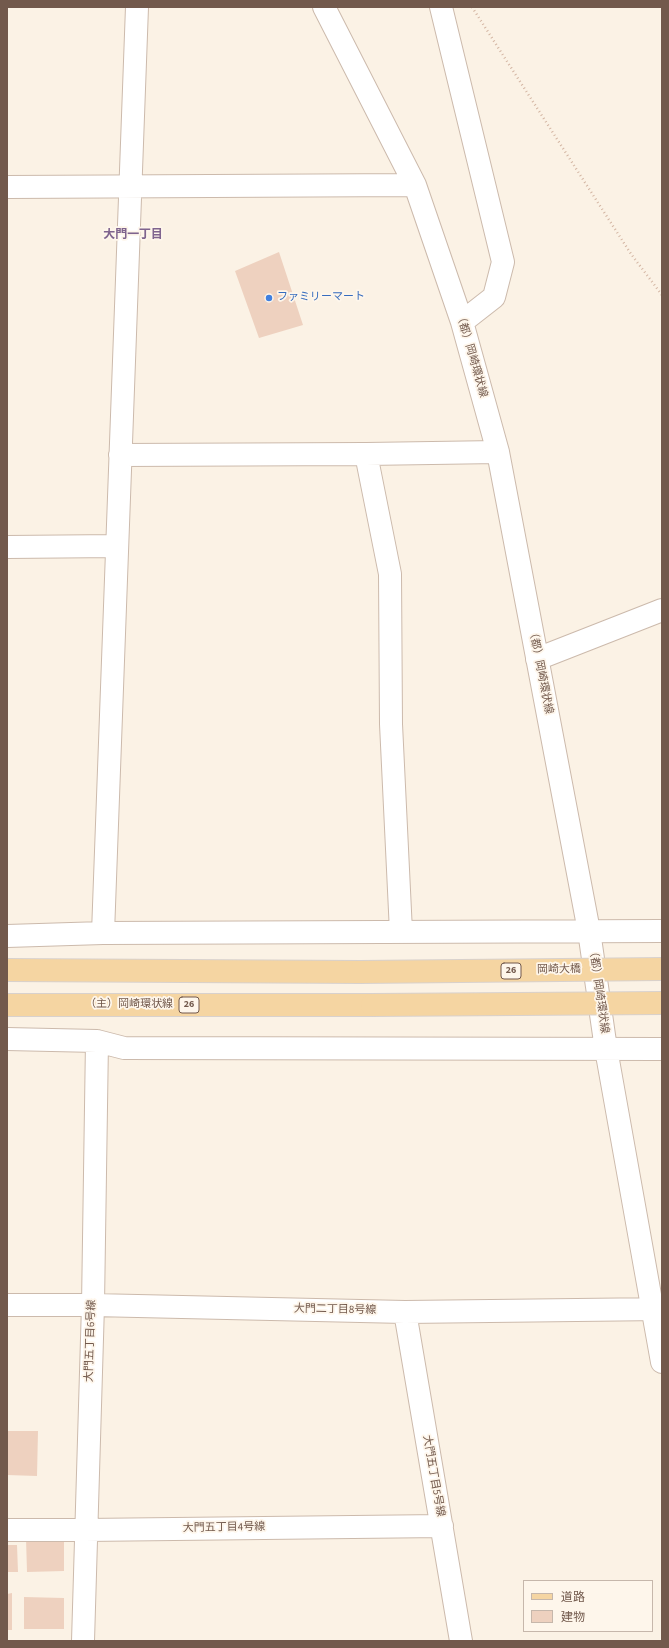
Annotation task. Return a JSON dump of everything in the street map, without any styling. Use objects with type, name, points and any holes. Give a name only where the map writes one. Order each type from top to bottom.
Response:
[{"type":"main road","name":"岡崎大橋","points":[[7,970],[360,972],[662,969]]},
{"type":"main road","name":"（主）岡崎環状線","points":[[7,1005],[662,1003]]},
{"type":"street","points":[[103,933],[137,7]]},
{"type":"street","name":"（都）岡崎環状線","points":[[324,7],[414,185],[462,322],[498,452],[589,930],[606,1049],[658,1309],[662,1362]]},
{"type":"street","points":[[441,7],[503,262],[494,297],[462,322]]},
{"type":"street","points":[[7,187],[414,185]]},
{"type":"street","points":[[120,455],[498,452]]},
{"type":"street","points":[[366,454],[390,574],[391,724],[401,932]]},
{"type":"street","points":[[7,547],[117,546]]},
{"type":"street","points":[[537,659],[662,610]]},
{"type":"street","points":[[7,936],[103,933],[589,930],[662,932]]},
{"type":"street","points":[[7,1039],[97,1041],[124,1048],[662,1049]]},
{"type":"street","name":"大門五丁目6号線","points":[[83,1641],[85,1530],[93,1305],[97,1041]]},
{"type":"street","name":"大門二丁目8号線","points":[[7,1305],[93,1305],[405,1312],[658,1309]]},
{"type":"street","name":"大門五丁目5号線","points":[[405,1312],[461,1641]]},
{"type":"street","name":"大門五丁目4号線","points":[[7,1530],[442,1526]]},
{"type":"path","points":[[472,7],[631,254],[662,295]]},
{"type":"building","name":"ファミリーマート","points":[[279,252],[303,325],[259,338],[235,271]]},
{"type":"building","points":[[7,1431],[38,1431],[37,1476],[7,1475]]},
{"type":"building","points":[[26,1538],[64,1538],[64,1571],[27,1572]]},
{"type":"building","points":[[7,1545],[17,1545],[18,1572],[7,1572]]},
{"type":"building","points":[[12,1593],[12,1630],[7,1630],[7,1594]]},
{"type":"building","points":[[24,1597],[64,1598],[64,1629],[24,1629]]},
{"type":"place","name":"ファミリーマート","points":[[269,298]]},
{"type":"district","name":"大門一丁目","points":[[133,235]]}]
